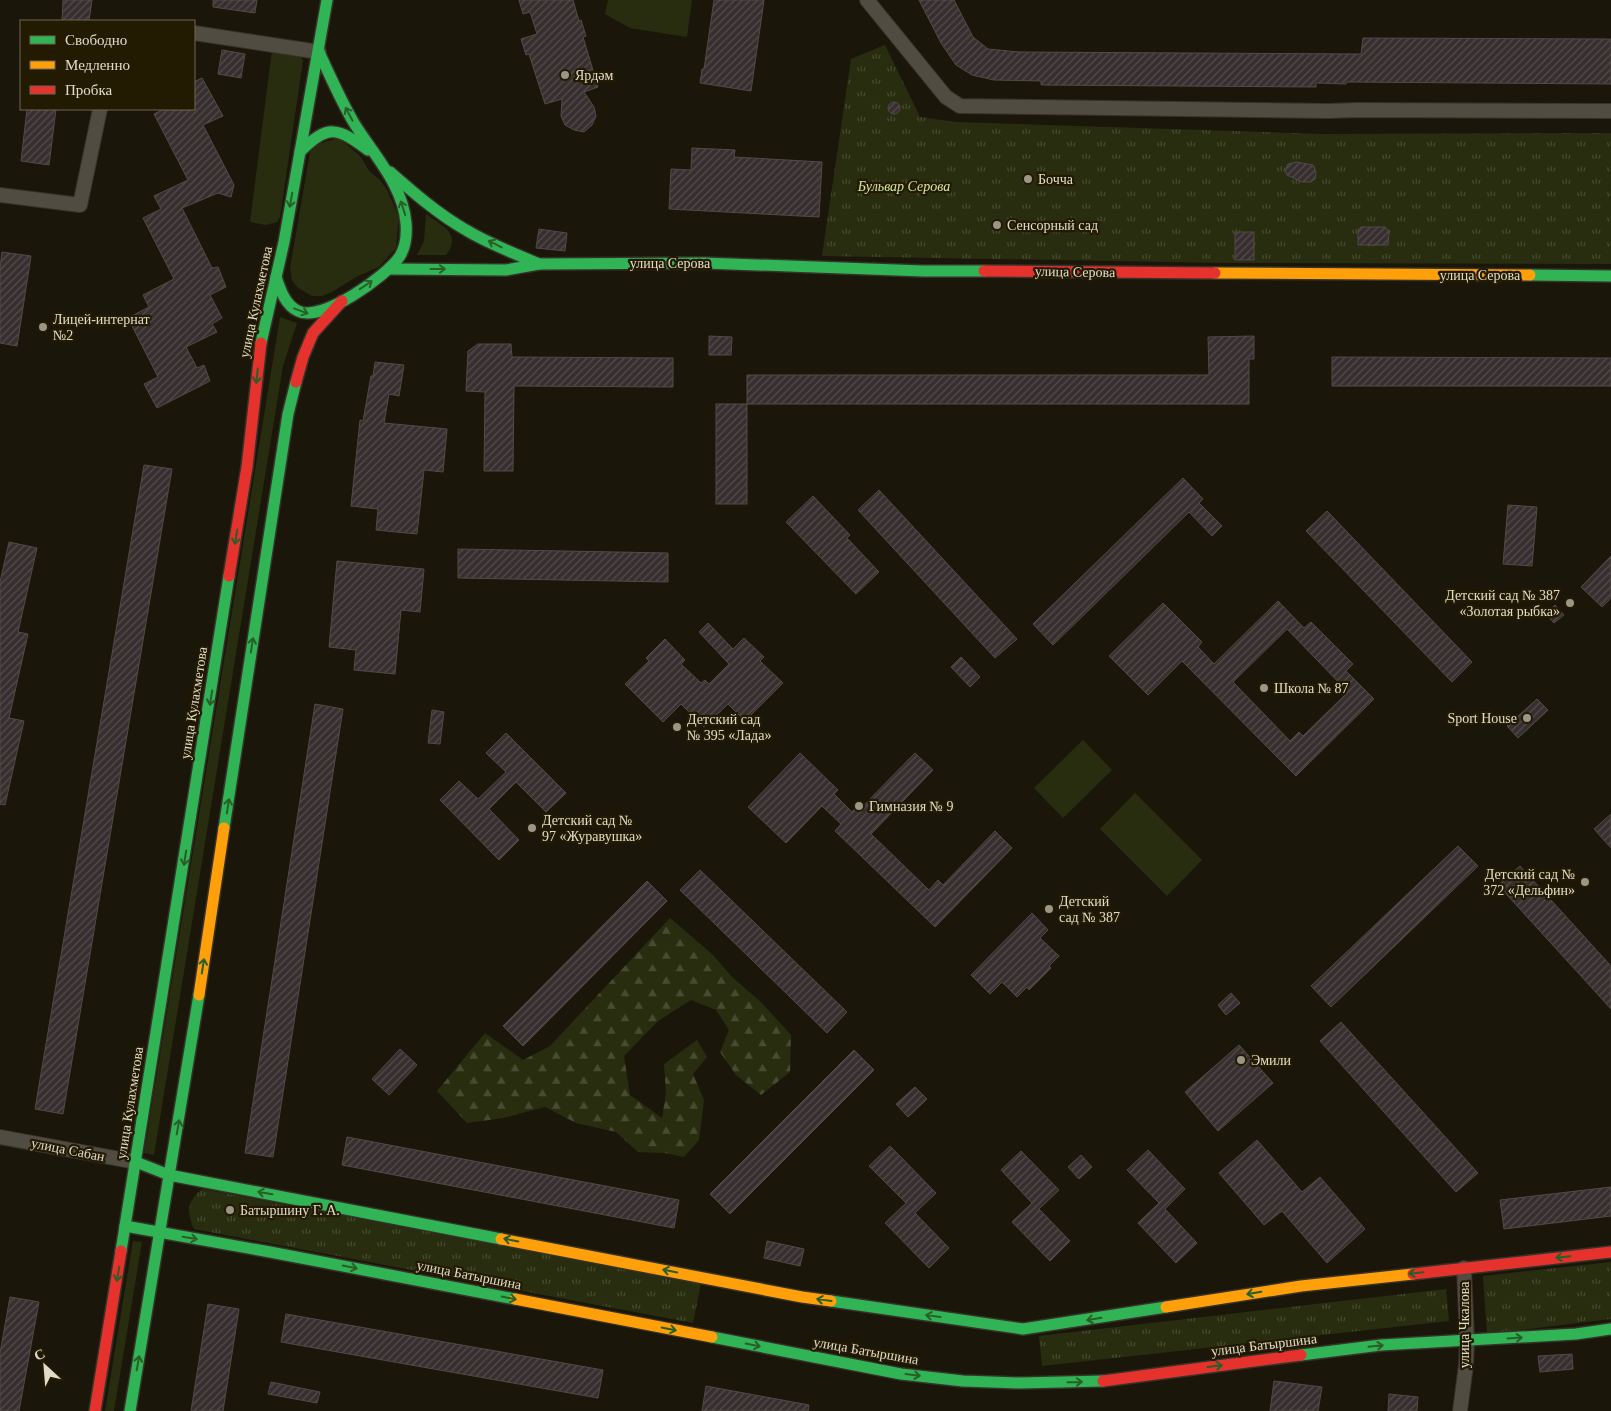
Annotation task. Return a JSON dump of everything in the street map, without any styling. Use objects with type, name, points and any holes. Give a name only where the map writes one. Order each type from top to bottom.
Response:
[{"type":"street","name":"улица Кулахметова","points":[[95,1411],[248,467],[260,346],[276,277],[319,52],[327,0]]},
{"type":"street","points":[[867,0],[946,97],[960,106],[1329,111],[1611,111]]},
{"type":"street","points":[[195,32],[319,52],[354,122],[383,166],[398,195],[405,214],[406,239],[400,256],[389,269],[342,301],[314,314],[298,312],[290,306],[283,295],[276,277]]},
{"type":"street","points":[[0,195],[80,205],[100,110]]},
{"type":"street","points":[[300,152],[312,138],[325,132],[339,132],[352,138],[374,155]]},
{"type":"street","name":"улица Серова","points":[[383,166],[418,196],[458,225],[508,251],[539,264]]},
{"type":"street","name":"улица Серова","points":[[389,269],[506,270],[539,264],[704,263],[923,271],[1611,276]]},
{"type":"street","points":[[130,1411],[184,1091],[288,414],[303,356],[313,333],[342,301]]},
{"type":"street","name":"улица Сабан","points":[[0,1137],[136,1162]]},
{"type":"street","points":[[136,1162],[169,1175],[802,1297],[1023,1329],[1301,1286],[1611,1252]]},
{"type":"street","name":"улица Батыршина","points":[[125,1226],[270,1252],[901,1374],[963,1381],[1020,1383],[1092,1382],[1381,1345],[1576,1334],[1611,1329]]},
{"type":"street","name":"улица Чкалова","points":[[1460,1411],[1467,1341],[1464,1268]]},
{"type":"green space","points":[[608,0],[692,0],[687,37],[630,28],[605,14]]},
{"type":"green space","name":"Бульвар Серова","points":[[885,45],[920,117],[956,122],[1322,134],[1611,133],[1611,264],[1228,263],[822,256],[851,59]]},
{"type":"green space","points":[[272,50],[301,57],[303,61],[280,217],[277,222],[266,225],[250,222]]},
{"type":"green space","points":[[339,138],[360,156],[370,172],[380,180],[387,190],[399,217],[396,248],[379,267],[356,277],[332,292],[322,296],[312,296],[297,287],[292,280],[290,268],[310,152],[315,145]]},
{"type":"green space","points":[[426,214],[443,226],[451,236],[451,248],[446,255],[417,255],[424,241]]},
{"type":"green space","points":[[280,317],[297,323],[283,366],[154,1155],[144,1153]]},
{"type":"green space","points":[[1083,740],[1112,770],[1063,818],[1034,788]]},
{"type":"green space","points":[[1135,793],[1202,860],[1167,896],[1100,829]]},
{"type":"green space","points":[[670,918],[713,955],[732,977],[762,1003],[791,1035],[790,1072],[761,1095],[736,1075],[720,1052],[729,1030],[716,1010],[691,1000],[658,1021],[624,1056],[630,1095],[662,1118],[666,1093],[664,1064],[697,1040],[707,1057],[693,1074],[704,1100],[699,1140],[684,1157],[665,1153],[638,1152],[616,1132],[576,1123],[545,1107],[503,1118],[467,1123],[437,1091],[485,1033],[523,1060],[550,1046]]},
{"type":"green space","points":[[202,1189],[701,1283],[693,1323],[194,1229],[189,1207],[193,1198]]},
{"type":"green space","points":[[133,1241],[142,1242],[114,1411],[105,1411]]},
{"type":"green space","points":[[1611,1262],[1611,1319],[1487,1334],[1483,1276]]},
{"type":"green space","points":[[1446,1289],[1449,1321],[1042,1366],[1039,1336]]},
{"type":"building","points":[[63,0],[92,0],[89,20],[62,20]]},
{"type":"building","points":[[213,0],[257,0],[255,13],[213,7]]},
{"type":"building","name":"Ярдәм","points":[[519,0],[573,0],[586,36],[583,37],[598,87],[584,92],[594,107],[596,116],[592,125],[584,132],[574,130],[565,125],[561,116],[562,99],[545,104],[529,54],[526,55],[521,39],[537,34],[530,12],[523,14]]},
{"type":"building","points":[[714,0],[764,0],[751,91],[700,83],[702,69],[704,69]]},
{"type":"building","points":[[919,0],[954,0],[973,37],[988,49],[1019,52],[1361,54],[1363,38],[1611,39],[1611,84],[1346,82],[1346,84],[1316,83],[1316,87],[1041,85],[1041,81],[994,80],[972,75],[956,65],[941,43]]},
{"type":"building","points":[[222,50],[245,54],[241,78],[218,74]]},
{"type":"building","points":[[202,78],[223,116],[203,125],[234,185],[231,197],[218,193],[182,208],[212,268],[218,267],[226,287],[210,295],[222,318],[212,324],[217,332],[186,347],[197,368],[204,365],[210,381],[157,408],[144,384],[158,377],[128,318],[149,307],[143,295],[174,279],[143,218],[161,209],[154,196],[188,180],[154,114],[162,110],[195,110],[195,82]]},
{"type":"building","points":[[894,102],[900,108],[894,114],[888,108]]},
{"type":"building","points":[[27,110],[56,110],[49,165],[21,161]]},
{"type":"building","points":[[692,148],[735,150],[734,157],[822,162],[819,217],[669,209],[671,169],[691,170]]},
{"type":"building","points":[[1297,162],[1313,165],[1316,172],[1315,179],[1311,182],[1302,182],[1287,175],[1285,171],[1288,164]]},
{"type":"building","points":[[1361,227],[1385,227],[1389,231],[1388,245],[1358,245],[1358,230]]},
{"type":"building","points":[[539,229],[567,233],[565,251],[536,248]]},
{"type":"building","points":[[1235,232],[1254,232],[1254,260],[1235,260]]},
{"type":"building","points":[[2,252],[31,256],[17,346],[0,343],[0,268]]},
{"type":"building","points":[[709,336],[732,337],[731,355],[709,355]]},
{"type":"building","points":[[1254,336],[1254,359],[1249,359],[1249,404],[747,404],[747,375],[1209,375],[1208,337]]},
{"type":"building","points":[[478,344],[511,344],[512,357],[673,358],[673,387],[514,386],[513,471],[484,471],[485,392],[466,391],[468,351]]},
{"type":"building","points":[[1332,357],[1611,358],[1611,386],[1332,386]]},
{"type":"building","points":[[375,362],[404,365],[399,396],[389,394],[384,423],[447,429],[443,472],[424,470],[417,534],[376,530],[378,509],[351,506],[360,420],[363,421]]},
{"type":"building","points":[[716,404],[747,404],[747,504],[716,504]]},
{"type":"building","points":[[144,465],[172,469],[63,1114],[35,1109]]},
{"type":"building","points":[[1183,478],[1203,499],[1199,503],[1222,526],[1212,536],[1189,512],[1053,645],[1033,624]]},
{"type":"building","points":[[879,490],[1017,639],[995,658],[858,510]]},
{"type":"building","points":[[813,496],[850,535],[847,538],[879,572],[856,594],[786,522]]},
{"type":"building","points":[[1508,505],[1537,507],[1532,566],[1503,564]]},
{"type":"building","points":[[1327,511],[1472,662],[1452,682],[1306,531]]},
{"type":"building","points":[[9,542],[37,548],[18,632],[28,634],[9,718],[24,721],[5,805],[0,804],[0,582]]},
{"type":"building","points":[[458,549],[668,553],[668,582],[458,578]]},
{"type":"building","points":[[1611,556],[1611,598],[1602,607],[1581,587]]},
{"type":"building","points":[[337,561],[424,569],[420,612],[401,610],[395,674],[354,670],[356,650],[329,647]]},
{"type":"building","points":[[1278,601],[1304,628],[1311,622],[1353,664],[1346,671],[1374,699],[1296,776],[1182,661],[1148,695],[1109,656],[1163,603],[1202,642],[1198,647],[1214,664]],"holes":[[[1287,629],[1348,692],[1303,736],[1299,732],[1290,741],[1233,682]]]},
{"type":"building","points":[[1555,605],[1564,615],[1554,623],[1546,614]]},
{"type":"building","points":[[708,623],[733,649],[744,638],[764,657],[760,661],[783,683],[745,721],[728,704],[704,727],[681,704],[663,722],[625,684],[649,661],[646,658],[665,639],[685,660],[681,664],[701,683],[705,680],[709,684],[729,664],[699,632]]},
{"type":"building","points":[[961,657],[980,677],[970,687],[951,667]]},
{"type":"building","name":"Sport House","points":[[1537,699],[1548,710],[1518,738],[1507,726]]},
{"type":"building","points":[[315,704],[343,709],[273,1157],[245,1153]]},
{"type":"building","points":[[432,710],[444,712],[440,744],[428,743]]},
{"type":"building","points":[[506,733],[566,793],[546,812],[516,782],[489,809],[519,840],[499,860],[440,800],[459,781],[478,799],[506,772],[486,753]]},
{"type":"building","points":[[800,753],[838,790],[834,794],[852,812],[860,803],[863,806],[915,753],[933,770],[871,834],[929,890],[938,880],[943,885],[995,831],[1012,848],[935,927],[835,831],[841,824],[822,806],[786,843],[748,807]]},
{"type":"building","points":[[1611,814],[1611,848],[1594,829]]},
{"type":"building","points":[[1458,846],[1478,866],[1331,1007],[1311,986]]},
{"type":"building","points":[[1520,866],[1611,966],[1611,1009],[1498,885]]},
{"type":"building","points":[[700,870],[847,1012],[827,1033],[680,890]]},
{"type":"building","points":[[647,881],[667,901],[523,1046],[503,1026]]},
{"type":"building","points":[[1032,913],[1048,930],[1040,938],[1059,956],[1049,966],[1051,968],[1029,990],[1027,987],[1017,997],[1002,982],[990,994],[971,975]]},
{"type":"building","points":[[1231,993],[1240,1003],[1226,1015],[1218,1005]]},
{"type":"building","points":[[1341,1022],[1478,1173],[1456,1192],[1320,1041]]},
{"type":"building","points":[[1239,1045],[1273,1083],[1218,1131],[1185,1092]]},
{"type":"building","points":[[400,1049],[417,1065],[389,1095],[372,1079]]},
{"type":"building","points":[[854,1050],[874,1070],[730,1214],[710,1194]]},
{"type":"building","points":[[915,1087],[927,1099],[908,1117],[896,1104]]},
{"type":"building","points":[[347,1137],[679,1200],[674,1228],[342,1165]]},
{"type":"building","points":[[1257,1140],[1302,1192],[1320,1177],[1365,1229],[1327,1263],[1282,1211],[1264,1225],[1219,1173]]},
{"type":"building","points":[[890,1146],[936,1193],[915,1213],[949,1248],[929,1268],[885,1223],[906,1203],[869,1166]]},
{"type":"building","points":[[1148,1150],[1185,1189],[1165,1209],[1197,1243],[1176,1263],[1138,1223],[1159,1203],[1127,1170]]},
{"type":"building","points":[[1021,1151],[1059,1190],[1039,1209],[1070,1241],[1050,1261],[1012,1222],[1032,1203],[1001,1170]]},
{"type":"building","points":[[1081,1155],[1092,1167],[1079,1179],[1068,1167]]},
{"type":"building","points":[[1611,1187],[1611,1216],[1504,1229],[1500,1200]]},
{"type":"building","points":[[767,1241],[804,1249],[800,1266],[764,1258]]},
{"type":"building","points":[[10,1297],[39,1302],[19,1411],[0,1411],[0,1353]]},
{"type":"building","points":[[208,1304],[239,1309],[223,1411],[191,1411]]},
{"type":"building","points":[[286,1314],[603,1370],[598,1398],[281,1342]]},
{"type":"building","points":[[1572,1354],[1573,1369],[1540,1372],[1538,1356]]},
{"type":"building","points":[[1274,1381],[1322,1387],[1318,1411],[1270,1411]]},
{"type":"building","points":[[271,1382],[320,1392],[317,1403],[268,1394]]},
{"type":"building","points":[[706,1386],[809,1405],[808,1411],[702,1411]]},
{"type":"building","points":[[1389,1394],[1418,1397],[1417,1411],[1388,1411]]},
{"type":"traffic: fast","points":[[261,343],[284,242],[327,0]]},
{"type":"traffic: fast","points":[[276,277],[279,287],[293,308],[308,313],[322,310],[353,296],[382,275],[400,256],[406,240],[404,209],[393,183],[349,115],[319,52]]},
{"type":"traffic: fast","points":[[300,152],[318,136],[333,132],[349,137],[368,150]]},
{"type":"traffic: fast","points":[[390,172],[426,203],[456,224],[484,240],[539,264]]},
{"type":"traffic: fast","points":[[389,269],[506,270],[539,264],[704,263],[923,271],[984,271]]},
{"type":"traffic: fast","points":[[1530,275],[1611,276]]},
{"type":"traffic: fast","points":[[224,828],[288,414],[296,382]]},
{"type":"traffic: fast","points":[[121,1251],[229,576]]},
{"type":"traffic: fast","points":[[130,1411],[199,995]]},
{"type":"traffic: fast","points":[[136,1162],[169,1175],[501,1239]]},
{"type":"traffic: fast","points":[[125,1226],[515,1299]]},
{"type":"traffic: fast","points":[[831,1301],[1023,1329],[1166,1307]]},
{"type":"traffic: fast","points":[[1301,1355],[1381,1345],[1576,1334],[1611,1329]]},
{"type":"traffic: fast","points":[[712,1337],[901,1374],[963,1381],[1020,1383],[1103,1381]]},
{"type":"traffic: slow","points":[[1215,273],[1530,275]]},
{"type":"traffic: slow","points":[[199,995],[224,828]]},
{"type":"traffic: slow","points":[[501,1239],[831,1301]]},
{"type":"traffic: slow","points":[[1166,1307],[1301,1286],[1413,1274]]},
{"type":"traffic: slow","points":[[515,1299],[712,1337]]},
{"type":"traffic: jam","points":[[984,271],[1215,273]]},
{"type":"traffic: jam","points":[[296,382],[303,357],[313,333],[342,301]]},
{"type":"traffic: jam","points":[[229,576],[247,467],[261,343]]},
{"type":"traffic: jam","points":[[95,1411],[121,1251]]},
{"type":"traffic: jam","points":[[1413,1274],[1611,1252]]},
{"type":"traffic: jam","points":[[1103,1381],[1301,1355]]},
{"type":"place","name":"Ярдәм","points":[[565,75]]},
{"type":"place","name":"Бочча","points":[[1028,179]]},
{"type":"place","name":"Сенсорный сад","points":[[997,225]]},
{"type":"place","name":"Лицей-интернат №2","points":[[43,327]]},
{"type":"place","name":"Детский сад № 387 «Золотая рыбка»","points":[[1570,603]]},
{"type":"place","name":"Школа № 87","points":[[1264,688]]},
{"type":"place","name":"Sport House","points":[[1527,718]]},
{"type":"place","name":"Детский сад № 395 «Лада»","points":[[677,727]]},
{"type":"place","name":"Гимназия № 9","points":[[859,806]]},
{"type":"place","name":"Детский сад № 97 «Журавушка»","points":[[532,828]]},
{"type":"place","name":"Детский сад № 372 «Дельфин»","points":[[1585,882]]},
{"type":"place","name":"Детский сад № 387","points":[[1049,909]]},
{"type":"place","name":"Эмили","points":[[1241,1060]]},
{"type":"place","name":"Батыршину Г. А.","points":[[230,1210]]}]
